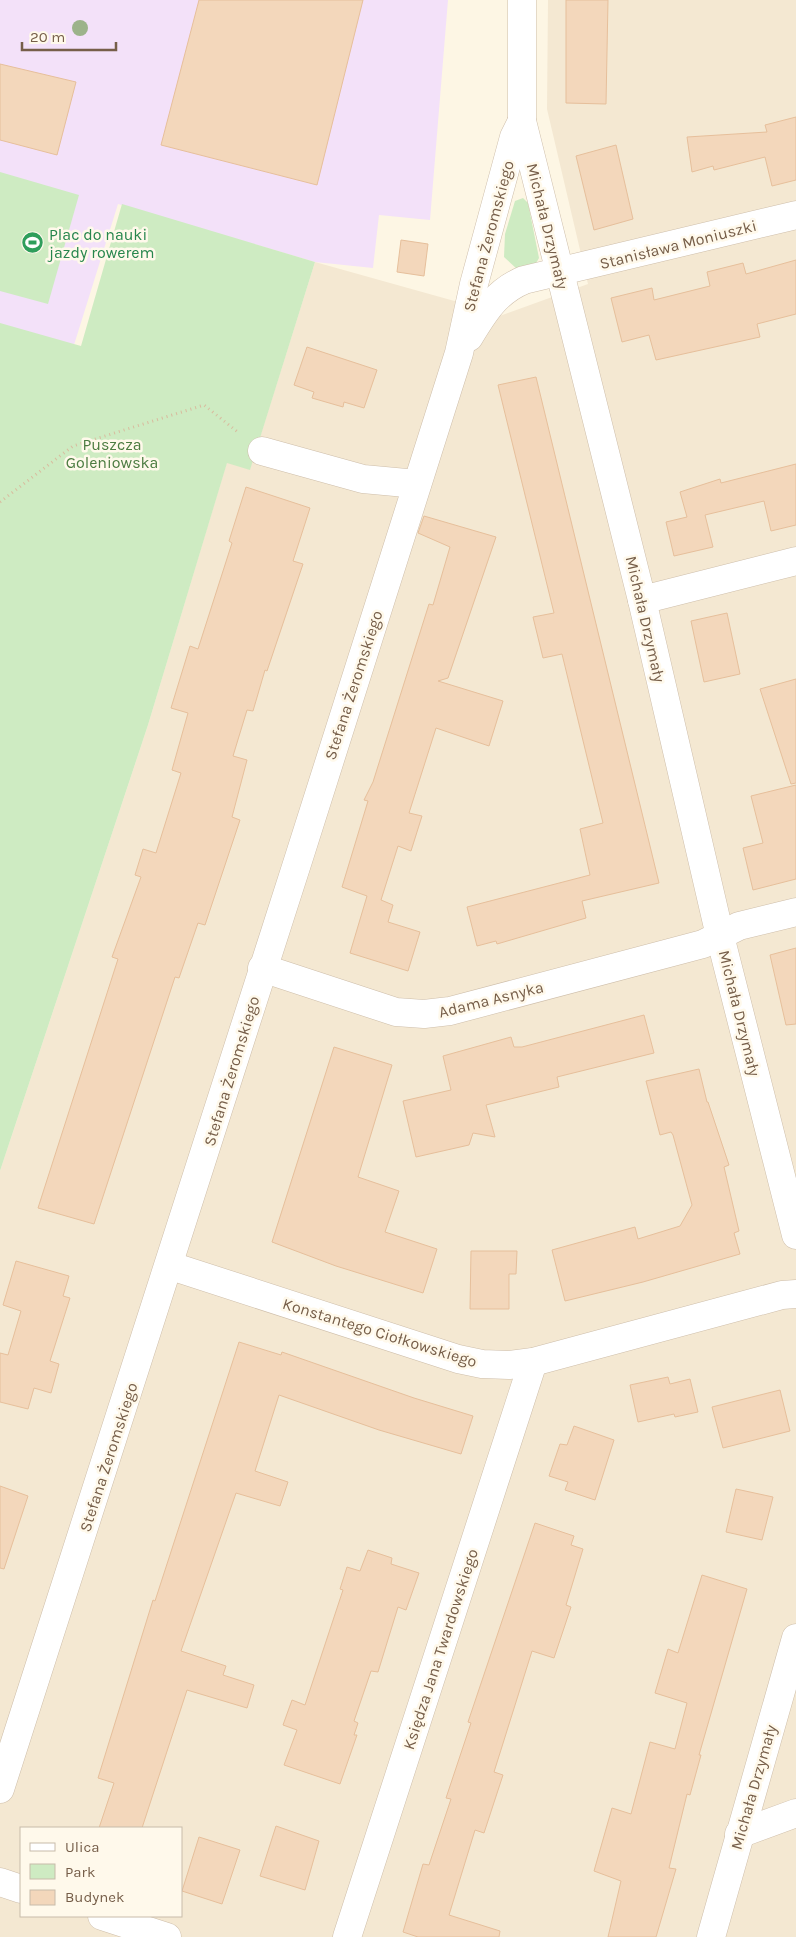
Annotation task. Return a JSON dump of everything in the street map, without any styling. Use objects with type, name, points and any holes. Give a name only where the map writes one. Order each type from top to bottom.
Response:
[{"type":"street","name":"Michała Drzymały","points":[[522,0],[522,121],[642,600],[720,936],[796,1235]]},
{"type":"street","name":"Stefana Żeromskiego","points":[[0,1789],[171,1266],[262,968],[459,352],[476,274],[514,137],[522,121]]},
{"type":"street","name":"Stanisława Moniuszki","points":[[560,272],[796,215]]},
{"type":"street","name":"Stefana Żeromskiego","points":[[459,352],[488,306],[510,286],[524,280],[560,272]]},
{"type":"street","points":[[262,451],[363,479],[417,484]]},
{"type":"street","points":[[642,600],[796,562]]},
{"type":"street","name":"Adama Asnyka","points":[[262,968],[396,1012],[424,1014],[450,1011],[703,944],[739,926],[796,912]]},
{"type":"street","name":"Konstantego Ciołkowskiego","points":[[171,1266],[458,1359],[482,1364],[509,1365],[534,1362],[662,1326],[782,1295],[796,1294]]},
{"type":"street","name":"Księdza Jana Twardowskiego","points":[[347,1937],[534,1362]]},
{"type":"street","name":"Michała Drzymały","points":[[711,1937],[796,1638]]},
{"type":"street","points":[[739,1834],[796,1813]]},
{"type":"street","points":[[0,1882],[20,1889]]},
{"type":"street","points":[[105,1917],[167,1937]]},
{"type":"path","points":[[0,502],[73,446],[204,405],[262,451]]},
{"type":"shaded area","points":[[0,0],[448,0],[430,220],[379,215],[373,268],[315,262],[118,204],[54,409],[0,394]]},
{"type":"shaded area","points":[[548,0],[796,0],[796,1937],[0,1937],[0,1171],[148,725],[227,462],[250,469],[315,262],[458,302],[494,318],[588,284],[547,109]]},
{"type":"green space","name":"Plac do nauki jazdy rowerem","points":[[0,172],[79,195],[48,304],[0,291]]},
{"type":"green space","points":[[523,198],[528,203],[539,258],[535,265],[518,270],[504,257],[505,234],[515,201]]},
{"type":"green space","name":"Puszcza Goleniowska","points":[[122,204],[315,262],[250,470],[227,463],[148,725],[0,1171],[0,323],[81,346]]},
{"type":"building","points":[[199,0],[363,0],[317,185],[161,145]]},
{"type":"building","points":[[566,0],[608,0],[606,104],[566,103]]},
{"type":"building","points":[[0,64],[76,82],[57,155],[0,140]]},
{"type":"building","points":[[796,117],[796,180],[772,186],[765,157],[714,170],[713,166],[692,172],[687,137],[767,132],[765,125]]},
{"type":"building","points":[[616,145],[633,219],[594,230],[576,156]]},
{"type":"building","points":[[401,240],[428,244],[424,276],[397,272]]},
{"type":"building","points":[[796,260],[796,314],[757,324],[760,337],[656,360],[649,335],[622,342],[611,298],[652,288],[654,300],[710,286],[707,272],[743,263],[746,274]]},
{"type":"building","points":[[307,347],[377,370],[364,408],[344,402],[343,407],[312,398],[314,392],[294,385]]},
{"type":"building","points":[[536,377],[659,883],[582,901],[586,918],[497,944],[496,941],[477,946],[467,907],[590,875],[580,829],[603,823],[562,654],[543,658],[533,617],[554,613],[498,385]]},
{"type":"building","points":[[796,464],[796,525],[771,531],[764,501],[705,515],[713,547],[674,556],[666,522],[687,517],[680,492],[720,479],[721,483]]},
{"type":"building","points":[[246,487],[310,508],[293,561],[303,564],[267,671],[265,670],[253,711],[247,710],[233,756],[247,760],[232,817],[240,820],[205,925],[198,923],[179,978],[175,977],[94,1224],[38,1208],[118,959],[112,957],[141,877],[135,875],[143,849],[156,853],[181,773],[172,770],[188,713],[171,708],[190,646],[198,649],[232,543],[229,541]]},
{"type":"building","points":[[424,516],[496,537],[448,678],[438,681],[503,701],[489,746],[436,728],[409,813],[422,816],[411,851],[398,846],[381,900],[393,905],[388,922],[420,932],[408,971],[350,953],[367,896],[342,887],[368,801],[364,800],[373,782],[429,604],[433,605],[450,547],[418,533]]},
{"type":"building","points":[[727,613],[740,674],[704,682],[691,621]]},
{"type":"building","points":[[796,679],[796,783],[791,784],[760,689]]},
{"type":"building","points":[[796,785],[796,879],[753,890],[743,848],[763,843],[751,796]]},
{"type":"building","points":[[796,948],[796,1024],[786,1025],[770,955]]},
{"type":"building","points":[[644,1015],[654,1053],[557,1077],[559,1087],[486,1105],[495,1137],[473,1133],[469,1145],[416,1157],[403,1101],[451,1090],[443,1056],[511,1037],[514,1047],[522,1047]]},
{"type":"building","points":[[334,1047],[392,1065],[358,1177],[399,1191],[385,1232],[437,1249],[423,1293],[336,1266],[272,1242]]},
{"type":"building","points":[[699,1069],[707,1102],[729,1165],[724,1167],[739,1231],[734,1233],[740,1254],[643,1282],[565,1301],[552,1250],[635,1227],[638,1239],[680,1226],[692,1205],[673,1135],[671,1132],[660,1135],[646,1081]]},
{"type":"building","points":[[471,1251],[517,1251],[516,1274],[509,1274],[509,1309],[470,1309]]},
{"type":"building","points":[[16,1261],[69,1276],[63,1296],[70,1298],[50,1361],[59,1364],[51,1393],[34,1388],[28,1409],[0,1402],[0,1353],[8,1355],[21,1311],[3,1305]]},
{"type":"building","points":[[239,1342],[281,1355],[282,1352],[414,1398],[473,1416],[461,1454],[379,1430],[279,1395],[255,1471],[288,1482],[280,1506],[236,1493],[181,1651],[226,1666],[223,1675],[254,1685],[247,1708],[187,1690],[142,1827],[99,1827],[114,1783],[98,1778],[153,1600],[155,1601]]},
{"type":"building","points":[[668,1377],[670,1384],[690,1379],[698,1412],[675,1417],[674,1414],[638,1422],[630,1385]]},
{"type":"building","points":[[780,1390],[790,1431],[723,1448],[712,1407]]},
{"type":"building","points":[[574,1426],[614,1440],[595,1500],[565,1490],[568,1482],[549,1476],[560,1444],[567,1445]]},
{"type":"building","points":[[0,1486],[28,1496],[4,1569],[0,1568]]},
{"type":"building","points":[[736,1489],[773,1497],[762,1540],[726,1532]]},
{"type":"building","points":[[535,1523],[574,1536],[571,1545],[583,1549],[566,1605],[571,1607],[554,1658],[532,1651],[494,1772],[503,1775],[484,1833],[475,1830],[449,1915],[500,1931],[499,1937],[418,1937],[403,1932],[423,1864],[429,1865],[451,1799],[446,1798],[471,1723],[468,1722]]},
{"type":"building","points":[[368,1550],[392,1558],[391,1564],[419,1573],[406,1610],[398,1607],[378,1672],[371,1671],[354,1721],[358,1723],[354,1735],[357,1735],[340,1784],[284,1765],[297,1730],[283,1725],[292,1700],[305,1705],[343,1590],[340,1589],[347,1567],[360,1571]]},
{"type":"building","points":[[702,1575],[747,1589],[699,1755],[701,1755],[690,1795],[687,1794],[669,1868],[676,1869],[656,1937],[608,1937],[621,1881],[594,1871],[612,1808],[631,1814],[650,1742],[675,1749],[687,1703],[655,1693],[668,1649],[678,1653]]},
{"type":"building","points":[[276,1826],[319,1841],[305,1890],[260,1876]]},
{"type":"building","points":[[199,1837],[240,1850],[222,1904],[182,1891]]},
{"type":"place","name":"Plac do nauki jazdy rowerem","points":[[33,243]]}]
